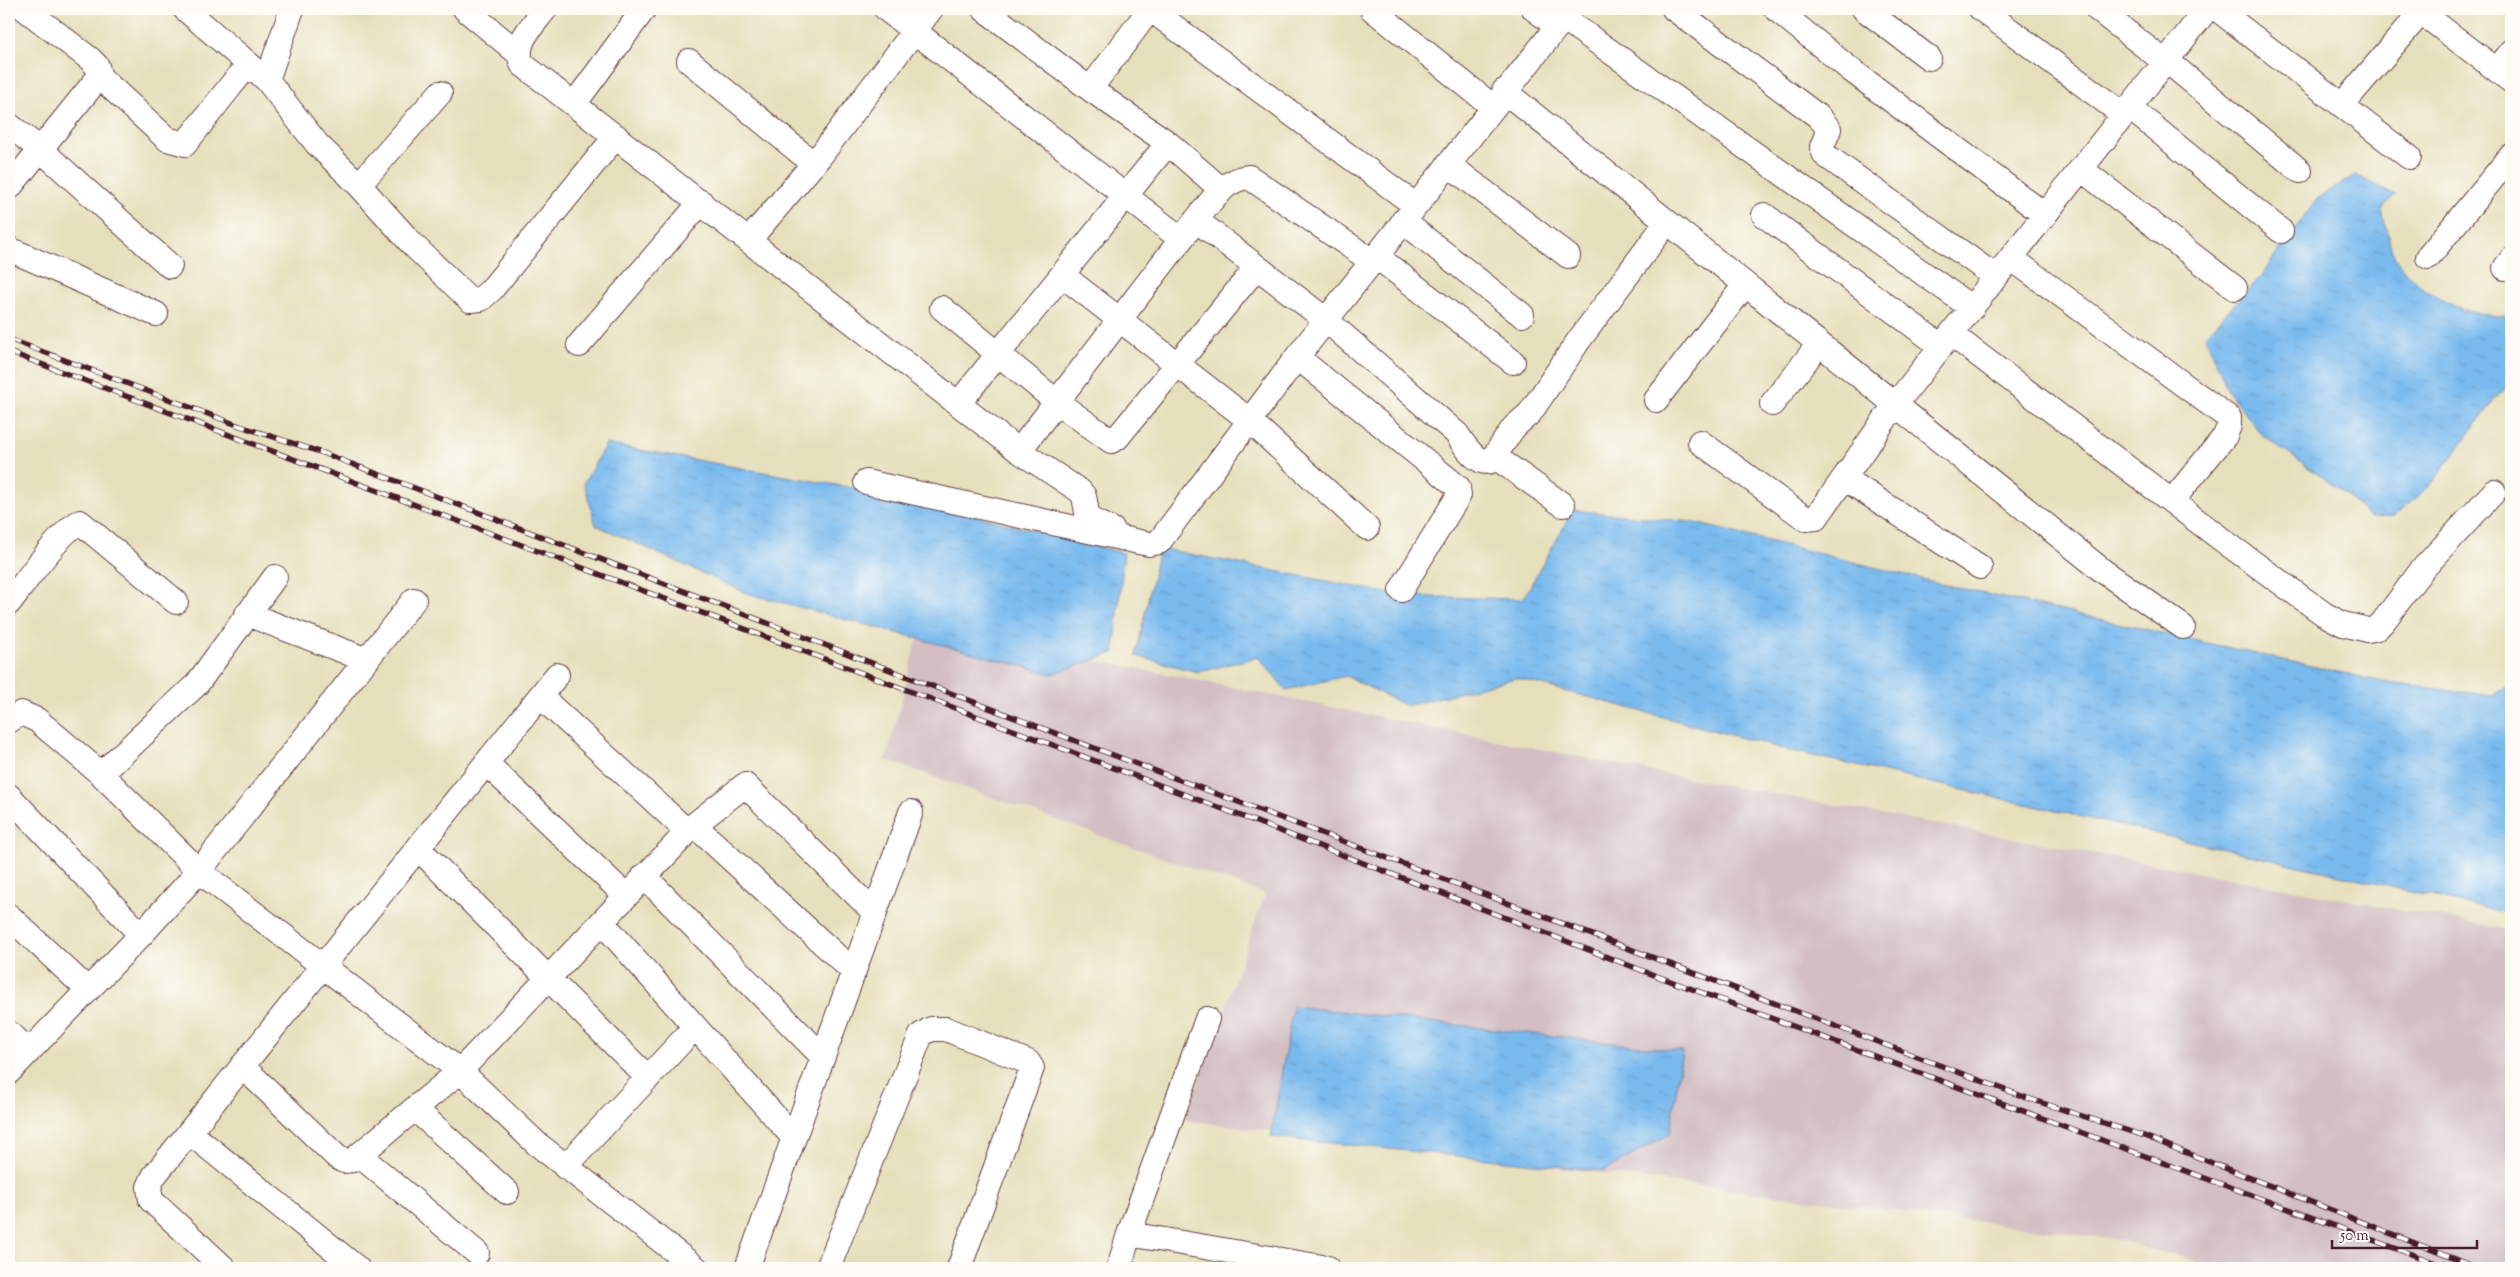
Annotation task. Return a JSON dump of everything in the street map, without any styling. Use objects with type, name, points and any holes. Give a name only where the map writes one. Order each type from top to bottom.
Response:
[{"type":"street","points":[[26,9],[90,59],[97,66],[100,78],[167,139],[185,144],[248,64]]},
{"type":"street","points":[[185,9],[266,80],[317,144],[359,185],[412,244],[470,300],[477,301],[485,297],[616,136]]},
{"type":"street","points":[[266,80],[292,9]]},
{"type":"street","points":[[465,9],[518,53],[522,64],[1019,451],[1082,493],[1088,518],[1139,542]]},
{"type":"street","points":[[518,53],[520,43],[545,9]]},
{"type":"street","points":[[574,103],[644,9]]},
{"type":"street","points":[[886,9],[1181,239]]},
{"type":"street","points":[[749,240],[814,164],[931,9]]},
{"type":"street","points":[[984,9],[1090,89],[1168,144],[1222,190]]},
{"type":"street","points":[[1090,89],[1150,9],[1409,213],[1522,315]]},
{"type":"street","points":[[1372,9],[1667,222],[2103,571],[2183,627]]},
{"type":"street","points":[[1534,9],[1564,18],[1972,308]]},
{"type":"street","points":[[1674,9],[1819,117],[1829,129],[1822,147],[1825,155],[1996,277]]},
{"type":"street","points":[[1776,9],[1851,70],[2045,215]]},
{"type":"street","points":[[1864,9],[1929,58]]},
{"type":"street","points":[[1981,9],[2127,111],[2281,232]]},
{"type":"street","points":[[2097,9],[2166,61],[2300,171]]},
{"type":"street","points":[[1700,442],[1810,520],[1816,518],[1896,405],[2207,9]]},
{"type":"street","points":[[2217,9],[2409,157]]},
{"type":"street","points":[[2342,106],[2421,10],[2507,68]]},
{"type":"street","points":[[866,482],[1139,542],[1154,544],[1163,539],[1297,357],[1498,99],[1564,18]]},
{"type":"street","points":[[689,61],[814,164]]},
{"type":"street","points":[[9,188],[96,79],[100,78]]},
{"type":"street","points":[[359,185],[440,93]]},
{"type":"street","points":[[9,125],[40,149],[170,266]]},
{"type":"street","points":[[958,404],[1168,144]]},
{"type":"street","points":[[2428,257],[2511,156]]},
{"type":"street","points":[[1448,164],[1568,256]]},
{"type":"street","points":[[2081,169],[2234,288]]},
{"type":"street","points":[[1019,451],[1196,220],[1222,190],[1236,178],[1249,177],[1374,259],[1513,362]]},
{"type":"street","points":[[578,345],[701,202]]},
{"type":"street","points":[[1764,215],[1946,340],[2324,614],[2343,624],[2368,630],[2376,628],[2383,622],[2421,571],[2494,492]]},
{"type":"street","points":[[1196,220],[1326,320],[1457,434],[1462,442],[1481,461],[1491,461],[1514,427],[1530,413],[1579,340],[1667,222]]},
{"type":"street","points":[[9,249],[156,314]]},
{"type":"street","points":[[2011,258],[2229,418],[2229,426],[2225,436],[2172,502]]},
{"type":"street","points":[[942,308],[1108,441],[1115,440],[1256,268]]},
{"type":"street","points":[[1062,275],[1249,420],[1367,528]]},
{"type":"street","points":[[1656,400],[1745,285]]},
{"type":"street","points":[[1772,404],[1819,344]]},
{"type":"street","points":[[1297,357],[1458,487],[1459,495],[1400,590]]},
{"type":"street","points":[[1494,456],[1563,505]]},
{"type":"street","points":[[1844,478],[1980,567]]},
{"type":"street","points":[[9,603],[74,524],[80,522],[85,524],[176,602]]},
{"type":"street","points":[[101,774],[197,684],[274,577]]},
{"type":"street","points":[[9,1072],[141,935],[199,871],[414,600]]},
{"type":"street","points":[[247,614],[367,660]]},
{"type":"street","points":[[224,1268],[151,1200],[149,1187],[154,1176],[557,675]]},
{"type":"street","points":[[540,696],[854,972]]},
{"type":"street","points":[[9,721],[21,713],[37,720],[101,774],[199,871],[460,1071],[536,1143],[696,1268]]},
{"type":"street","points":[[486,763],[626,896]]},
{"type":"street","points":[[242,1066],[337,1156],[344,1161],[353,1160],[460,1071],[644,876],[691,829],[744,786],[747,786],[875,913]]},
{"type":"street","points":[[9,796],[141,935]]},
{"type":"street","points":[[747,1268],[912,812]]},
{"type":"street","points":[[418,848],[648,1078]]},
{"type":"street","points":[[644,876],[823,1057]]},
{"type":"street","points":[[9,916],[88,990]]},
{"type":"street","points":[[602,922],[794,1138]]},
{"type":"street","points":[[1119,1268],[1129,1234],[1207,1019]]},
{"type":"street","points":[[565,1167],[695,1027]]},
{"type":"street","points":[[828,1268],[921,1035],[932,1029],[946,1029],[1028,1062],[1032,1068],[959,1268]]},
{"type":"street","points":[[9,1033],[29,1051]]},
{"type":"street","points":[[414,1109],[507,1192]]},
{"type":"street","points":[[189,1132],[357,1268]]},
{"type":"street","points":[[359,1155],[476,1253]]},
{"type":"street","points":[[1129,1234],[1328,1268]]},
{"type":"shaded area","points":[[921,625],[1670,775],[2511,930],[2511,1268],[2222,1268],[2109,1238],[1185,1120],[1265,894],[886,760]]},
{"type":"water","points":[[2355,175],[2396,195],[2382,208],[2390,243],[2397,261],[2420,285],[2433,295],[2463,309],[2495,316],[2511,316],[2511,381],[2489,406],[2433,482],[2395,516],[2370,517],[2337,488],[2262,435],[2228,391],[2205,335],[2256,282],[2317,199]]},
{"type":"water","points":[[606,444],[887,494],[1124,553],[1114,653],[1052,674],[746,593],[596,525],[584,483]]},
{"type":"water","points":[[1573,510],[1691,522],[1959,588],[2388,683],[2493,696],[2511,684],[2511,914],[1791,751],[1516,678],[1406,706],[1346,676],[1286,690],[1258,657],[1198,672],[1136,656],[1159,548],[1402,596],[1523,599]]},
{"type":"water","points":[[1293,1006],[1682,1051],[1670,1134],[1604,1171],[1271,1137]]},
{"type":"railway","points":[[9,339],[240,426],[323,453],[1081,743],[2027,1098],[2144,1136],[2478,1268]]},
{"type":"railway","points":[[9,352],[1215,806],[1654,975],[2449,1268]]}]
